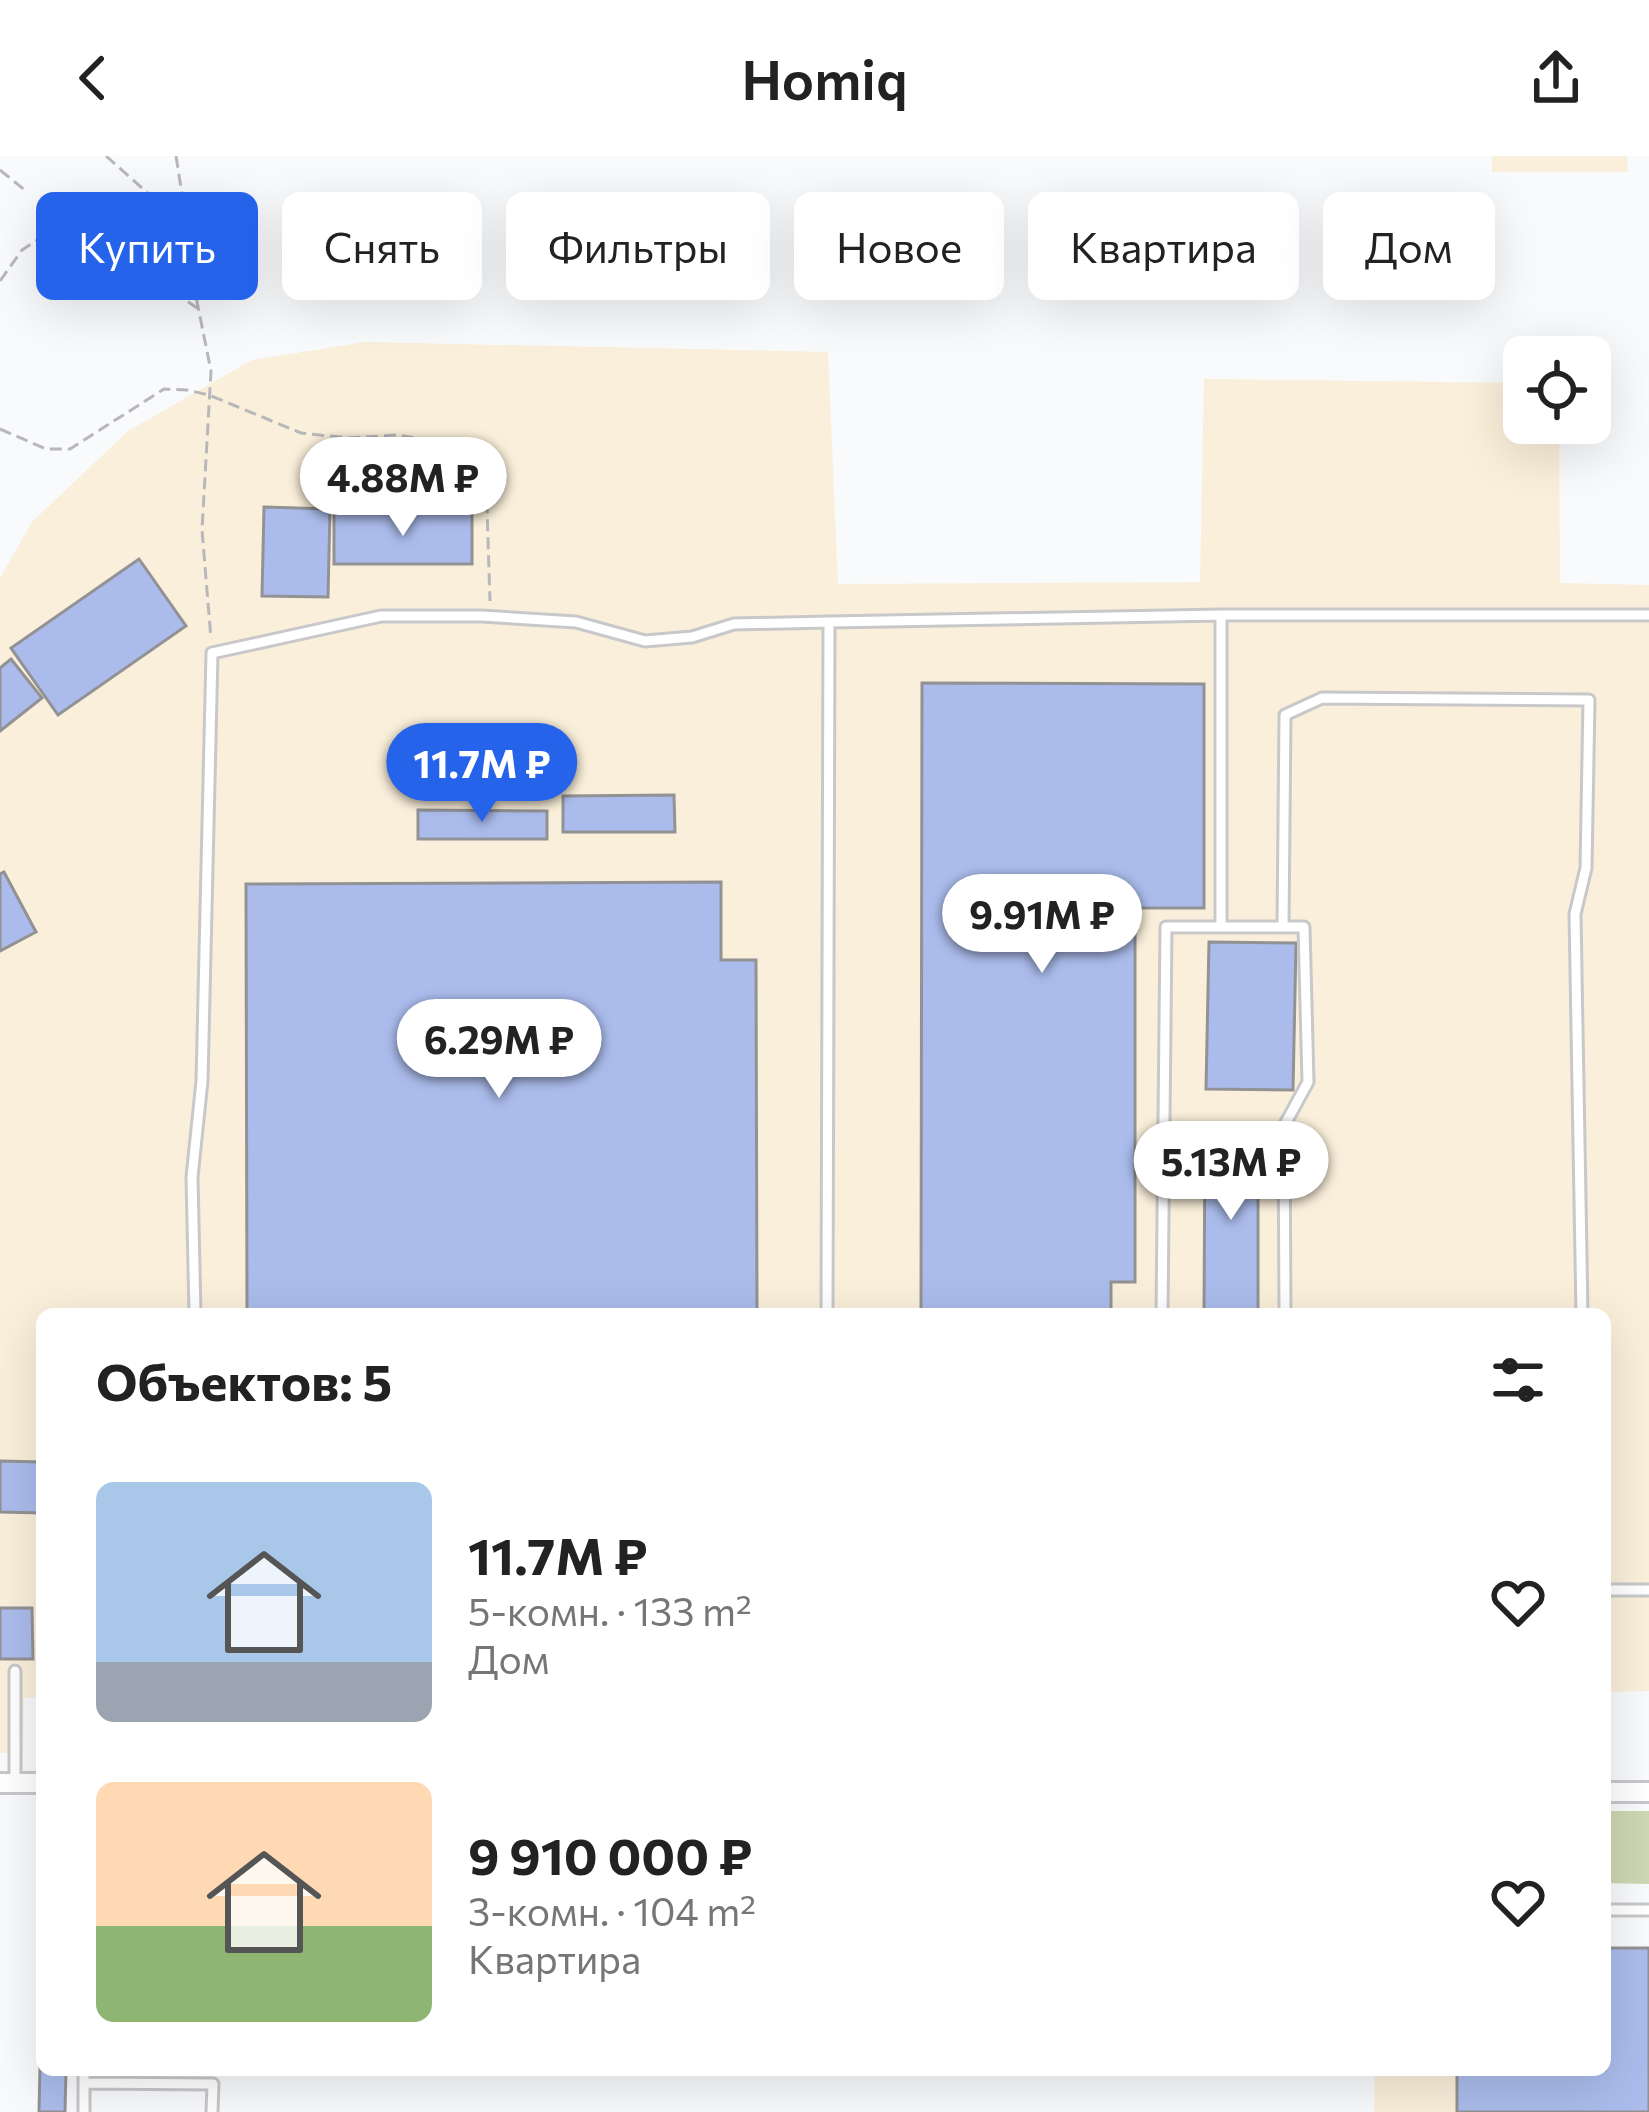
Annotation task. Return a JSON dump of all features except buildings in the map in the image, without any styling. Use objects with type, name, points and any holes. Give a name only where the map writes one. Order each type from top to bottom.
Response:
[{"type":"street","points":[[1611,1792],[1649,1792]]},
{"type":"lane","points":[[195,1308],[192,1177],[202,1081],[212,653],[381,616],[576,622],[645,641],[692,637],[734,624],[1221,615],[1649,615]]},
{"type":"lane","points":[[1221,615],[1221,927]]},
{"type":"lane","points":[[827,1308],[830,622]]},
{"type":"lane","points":[[1283,927],[1285,716],[1322,698],[1589,700],[1586,868],[1575,914],[1582,1308]]},
{"type":"lane","points":[[1162,1308],[1166,927],[1304,927],[1308,1082],[1284,1126],[1285,1308]]},
{"type":"lane","points":[[1611,1590],[1649,1590]]},
{"type":"lane","points":[[7,1783],[15,1671]]},
{"type":"lane","points":[[1611,1910],[1649,1910]]},
{"type":"lane","points":[[84,2076],[84,2112]]},
{"type":"lane","points":[[84,2083],[213,2084],[212,2112]]},
{"type":"path","points":[[106,156],[146,192]]},
{"type":"path","points":[[176,156],[182,192]]},
{"type":"path","points":[[0,170],[26,191]]},
{"type":"path","points":[[0,280],[22,250],[56,228],[83,228],[198,310]]},
{"type":"path","points":[[197,300],[211,370],[202,530],[212,653]]},
{"type":"path","points":[[0,429],[46,449],[70,449],[164,389],[209,395],[301,433],[441,442],[479,457],[486,477],[490,616]]},
{"type":"shaded area","points":[[1492,156],[1627,156],[1628,172],[1492,172]]},
{"type":"shaded area","points":[[365,342],[828,352],[838,584],[1200,582],[1204,379],[1503,383],[1503,444],[1559,444],[1560,583],[1649,585],[1649,1691],[1611,1692],[1611,1308],[36,1308],[36,1697],[24,1698],[23,1753],[0,1753],[0,578],[32,522],[128,431],[252,360]]},
{"type":"shaded area","points":[[1611,1948],[1649,1948],[1649,2112],[1374,2112],[1375,2076],[1611,2076]]},
{"type":"green space","points":[[1611,1811],[1649,1811],[1649,1884],[1611,1883]]}]
